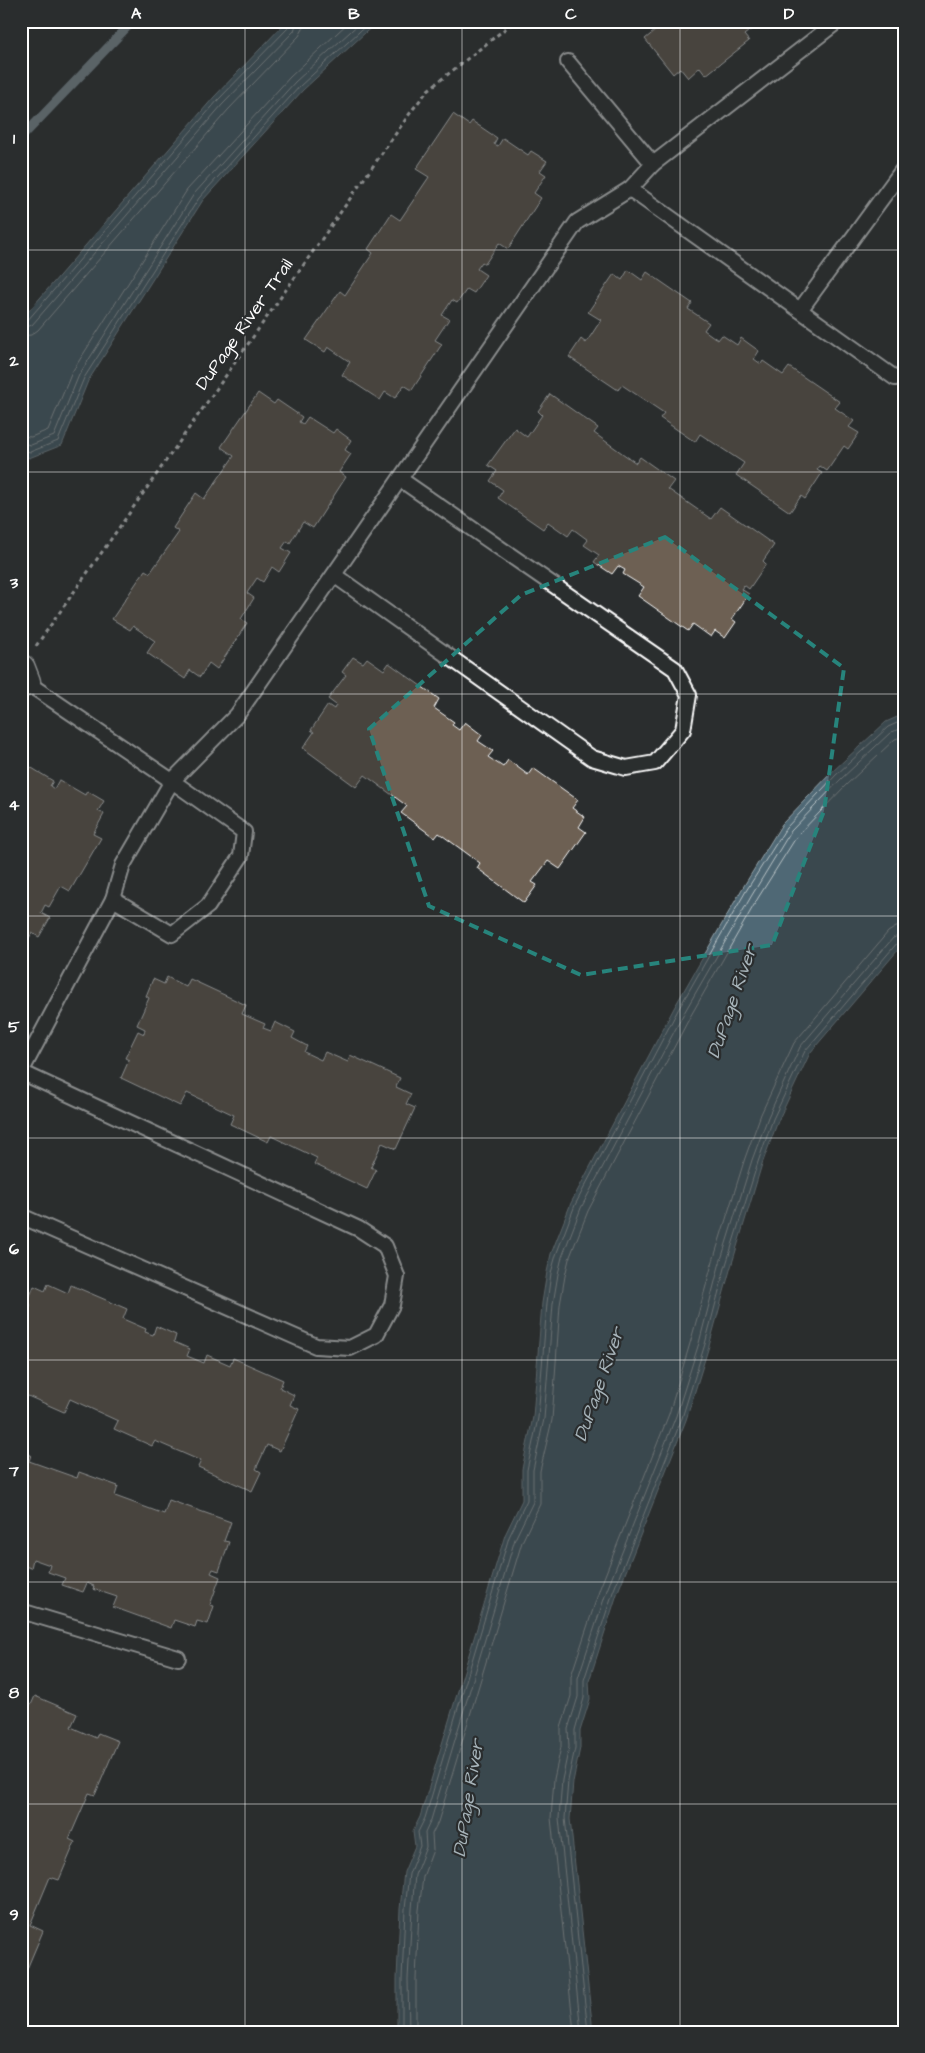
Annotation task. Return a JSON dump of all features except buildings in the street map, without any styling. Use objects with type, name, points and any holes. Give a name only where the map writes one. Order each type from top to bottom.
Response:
[{"type":"lane","points":[[21,1216],[316,1346],[350,1348],[376,1334],[392,1305],[397,1276],[385,1246],[359,1229],[21,1072],[113,899],[123,865],[172,781],[237,715],[577,222],[630,189],[653,164],[838,21]]},
{"type":"lane","points":[[568,62],[653,164]]},
{"type":"lane","points":[[800,310],[904,168]]},
{"type":"lane","points":[[630,189],[895,378]]},
{"type":"lane","points":[[334,575],[592,758],[626,768],[655,763],[683,730],[689,694],[675,669],[400,479]]},
{"type":"lane","points":[[25,671],[172,781],[244,832],[241,856],[208,906],[172,934],[113,899]]},
{"type":"lane","points":[[21,1611],[178,1658]]},
{"type":"path","name":"DuPage River Trail","points":[[25,671],[412,109],[428,90],[515,21]]},
{"type":"highlighted area","points":[[665,537],[844,668],[824,811],[772,945],[581,975],[429,906],[369,729],[521,595]]},
{"type":"water","points":[[287,21],[378,21],[303,90],[203,200],[88,381],[62,445],[29,458],[21,453],[21,320],[214,97]]},
{"type":"water","name":"DuPage River","points":[[904,714],[904,943],[810,1053],[778,1121],[762,1164],[686,1420],[617,1594],[589,1681],[590,1699],[580,1731],[580,1748],[573,1782],[570,1819],[593,2032],[397,2032],[400,1909],[404,1872],[415,1846],[413,1831],[420,1817],[505,1535],[522,1500],[522,1469],[533,1417],[542,1303],[551,1254],[571,1203],[674,1008],[742,889],[782,824],[833,771],[886,722]]},
{"type":"waterway","points":[[21,138],[133,21]]}]
